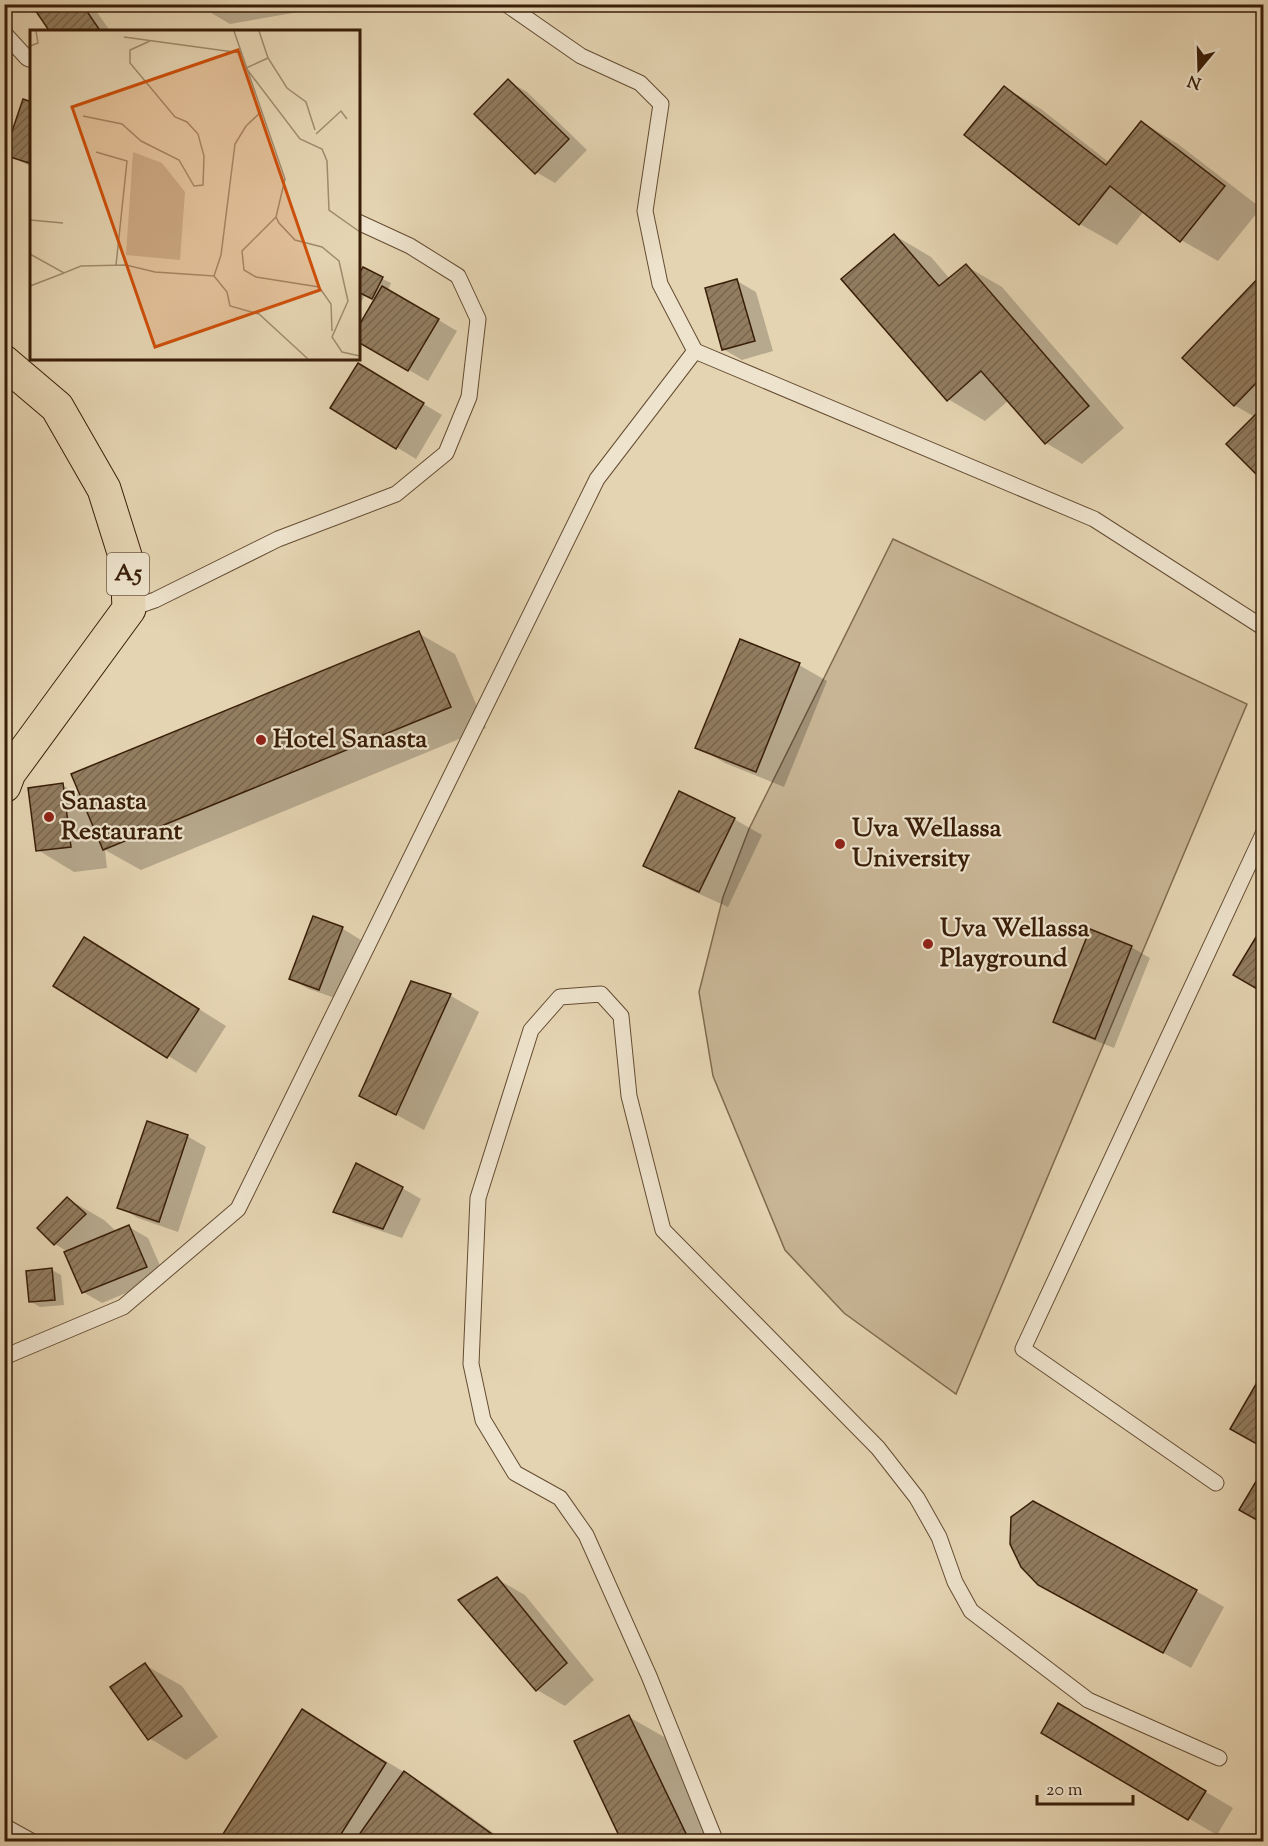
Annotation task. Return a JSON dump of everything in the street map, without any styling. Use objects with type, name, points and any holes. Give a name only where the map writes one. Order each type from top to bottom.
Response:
[{"type":"highway","name":"A5","points":[[4,362],[57,407],[104,489],[127,562],[129,609],[9,773],[4,786]]},
{"type":"lane","points":[[506,4],[581,56],[640,82],[661,104],[645,211],[660,284],[695,351],[1094,519],[1263,628]]},
{"type":"lane","points":[[4,33],[30,59]]},
{"type":"lane","points":[[129,609],[155,600],[278,538],[396,494],[446,453],[469,398],[478,319],[458,276],[410,246],[360,223]]},
{"type":"lane","points":[[4,1357],[123,1307],[237,1209],[597,479],[695,351]]},
{"type":"lane","points":[[1216,1483],[1023,1349],[1263,832]]},
{"type":"lane","points":[[716,1842],[650,1676],[586,1535],[560,1498],[514,1473],[483,1420],[471,1364],[478,1198],[531,1030],[560,997],[601,994],[621,1016],[629,1096],[663,1230],[878,1448],[917,1498],[939,1537],[955,1582],[972,1611],[1088,1700],[1219,1758]]},
{"type":"lane","points":[[4,1826],[33,1842]]},
{"type":"shaded area","name":"Uva Wellassa Playground","points":[[893,539],[1247,704],[956,1394],[844,1313],[785,1250],[713,1076],[699,992],[723,897],[749,829]]},
{"type":"building","points":[[31,4],[82,4],[100,30],[49,30]]},
{"type":"building","points":[[508,79],[569,139],[535,174],[474,114]]},
{"type":"building","points":[[1004,86],[1106,165],[1141,121],[1225,186],[1180,242],[1110,186],[1079,225],[964,135]]},
{"type":"building","points":[[23,99],[30,101],[30,163],[4,155]]},
{"type":"building","points":[[894,234],[939,286],[966,264],[1089,406],[1045,444],[981,371],[947,401],[841,279]]},
{"type":"building","points":[[363,267],[383,277],[372,299],[360,293],[360,272]]},
{"type":"building","points":[[1262,274],[1264,375],[1234,406],[1182,358]]},
{"type":"building","points":[[737,279],[755,341],[722,350],[705,288]]},
{"type":"building","points":[[382,286],[439,319],[408,371],[360,343],[360,324]]},
{"type":"building","points":[[358,363],[424,403],[396,449],[330,408]]},
{"type":"building","points":[[1264,406],[1264,482],[1226,444]]},
{"type":"building","name":"Hotel Sanasta","points":[[419,631],[451,707],[103,850],[71,774]]},
{"type":"building","points":[[740,639],[800,663],[756,772],[695,748]]},
{"type":"building","name":"Sanasta Restaurant","points":[[63,783],[71,847],[36,851],[28,788]]},
{"type":"building","points":[[679,791],[735,818],[699,892],[643,866]]},
{"type":"building","points":[[313,916],[343,927],[319,990],[289,979]]},
{"type":"building","points":[[1264,924],[1264,993],[1233,975]]},
{"type":"building","points":[[1090,929],[1132,946],[1095,1039],[1053,1022]]},
{"type":"building","points":[[84,937],[199,1009],[167,1058],[53,986]]},
{"type":"building","points":[[411,981],[451,994],[396,1115],[359,1096]]},
{"type":"building","points":[[147,1121],[188,1135],[159,1222],[117,1208]]},
{"type":"building","points":[[356,1163],[403,1187],[383,1229],[333,1212]]},
{"type":"building","points":[[67,1197],[86,1214],[54,1245],[37,1228]]},
{"type":"building","points":[[129,1225],[147,1267],[82,1293],[64,1252]]},
{"type":"building","points":[[52,1268],[55,1300],[29,1302],[26,1271]]},
{"type":"building","points":[[1259,1379],[1264,1381],[1264,1448],[1230,1429]]},
{"type":"building","points":[[1264,1468],[1264,1524],[1239,1510]]},
{"type":"building","points":[[1033,1501],[1197,1590],[1163,1653],[1038,1585],[1021,1567],[1010,1544],[1011,1517]]},
{"type":"building","points":[[497,1577],[567,1663],[536,1691],[458,1600]]},
{"type":"building","points":[[145,1663],[182,1716],[148,1740],[110,1687]]},
{"type":"building","points":[[1058,1703],[1206,1791],[1188,1820],[1041,1733]]},
{"type":"building","points":[[302,1709],[386,1763],[336,1842],[218,1842]]},
{"type":"building","points":[[629,1715],[690,1842],[622,1842],[574,1741]]},
{"type":"building","points":[[404,1771],[503,1842],[360,1842],[356,1839]]},
{"type":"place","name":"Hotel Sanasta","points":[[261,740]]},
{"type":"place","name":"Sanasta Restaurant","points":[[49,817]]},
{"type":"place","name":"Uva Wellassa University","points":[[840,844]]},
{"type":"place","name":"Uva Wellassa Playground","points":[[928,944]]}]
